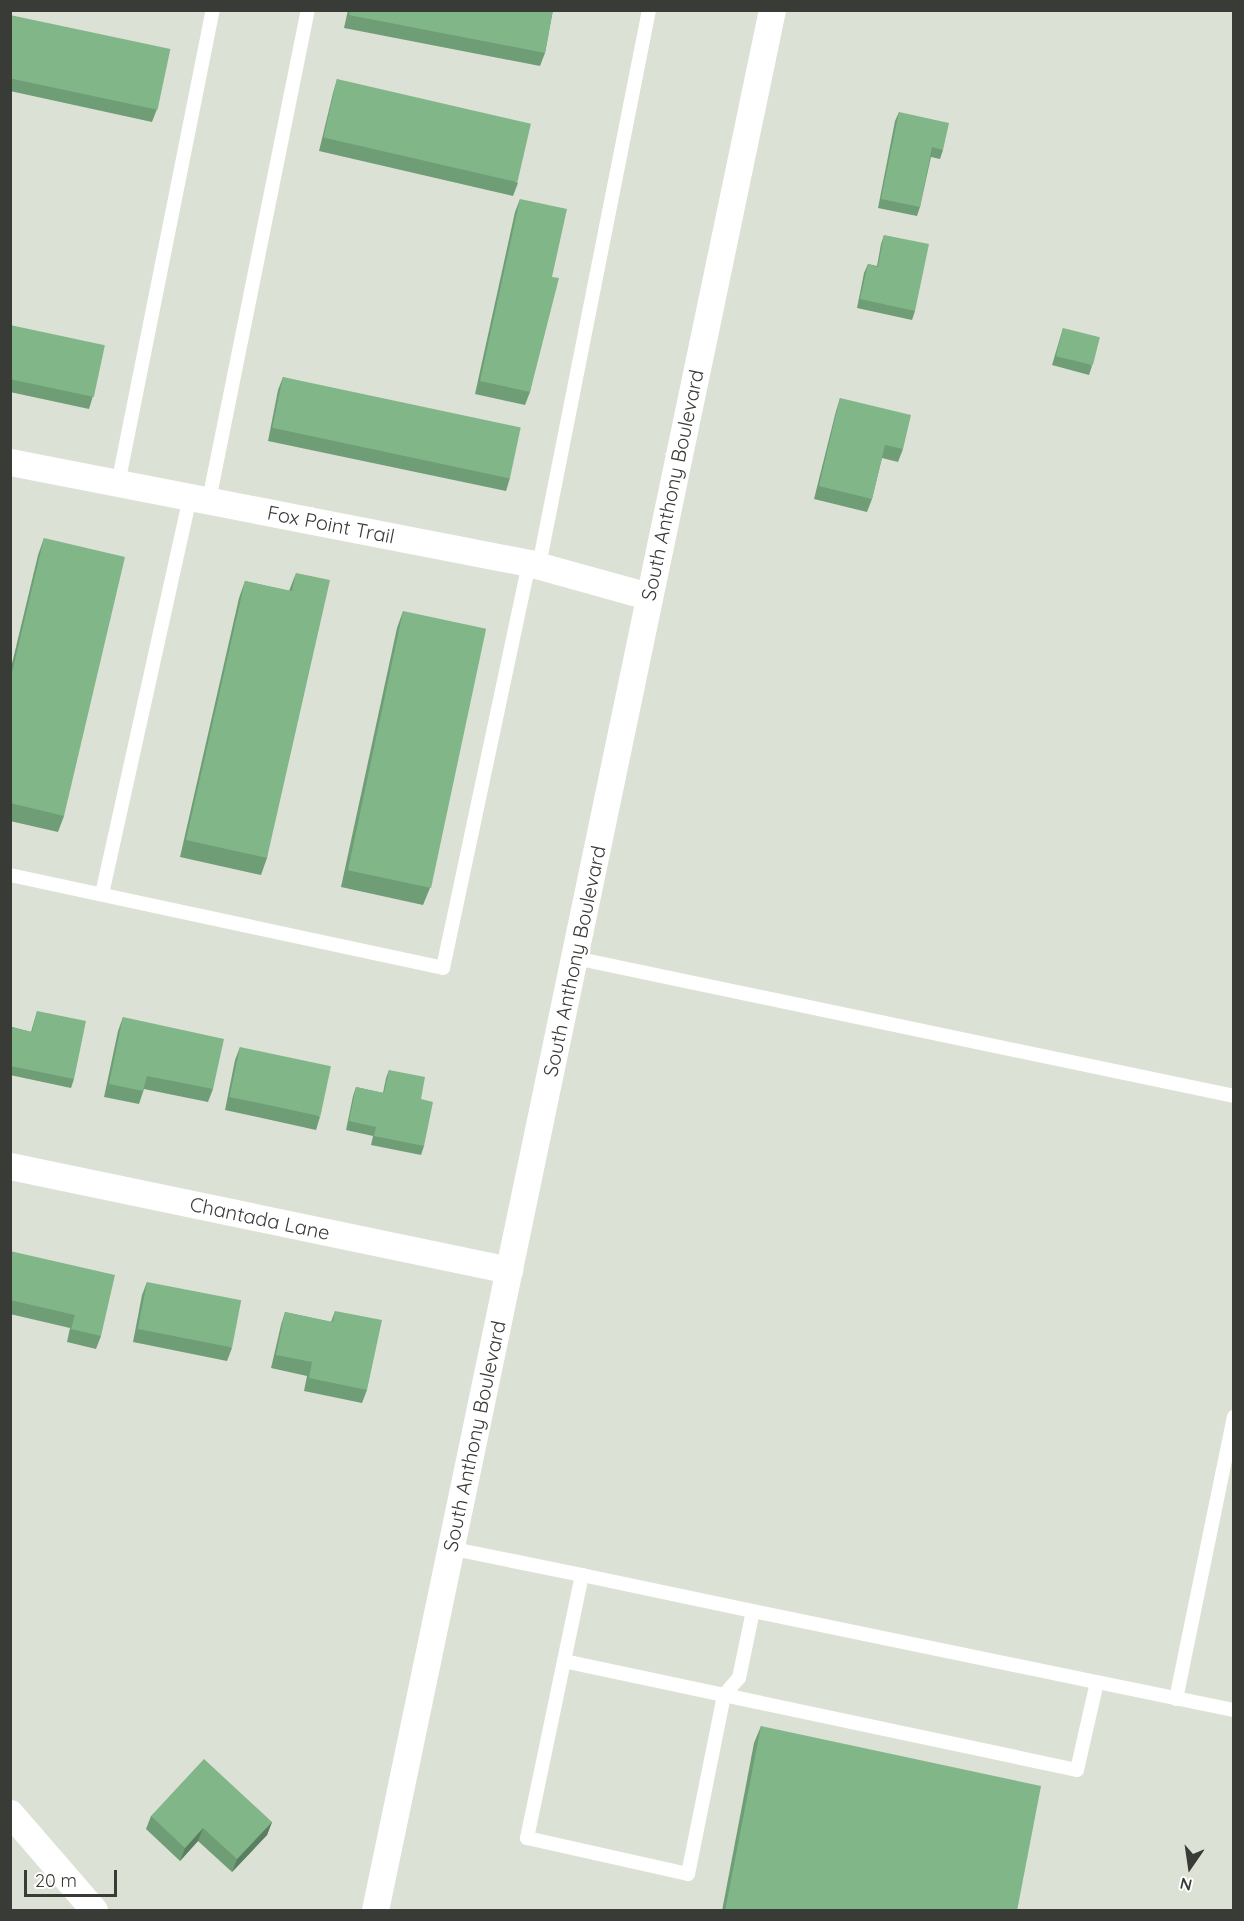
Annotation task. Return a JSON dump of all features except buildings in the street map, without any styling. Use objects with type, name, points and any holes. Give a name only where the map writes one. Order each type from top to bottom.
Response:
[{"type":"street","name":"South Anthony Boulevard","points":[[375,1911],[772,10]]},
{"type":"street","name":"Fox Point Trail","points":[[10,462],[534,564],[648,596]]},
{"type":"street","name":"Chantada Lane","points":[[10,1166],[509,1270]]},
{"type":"street","points":[[10,1813],[94,1911]]},
{"type":"lane","points":[[118,484],[213,10]]},
{"type":"lane","points":[[102,894],[200,498],[308,10]]},
{"type":"lane","points":[[10,875],[444,968],[534,564],[649,10]]},
{"type":"lane","points":[[575,958],[1233,1096]]},
{"type":"lane","points":[[1176,1699],[1233,1417]]},
{"type":"lane","points":[[450,1548],[1233,1710]]},
{"type":"lane","points":[[582,1575],[526,1838],[688,1874],[724,1695],[739,1678],[753,1611]]},
{"type":"lane","points":[[564,1661],[1077,1770],[1097,1682]]}]
